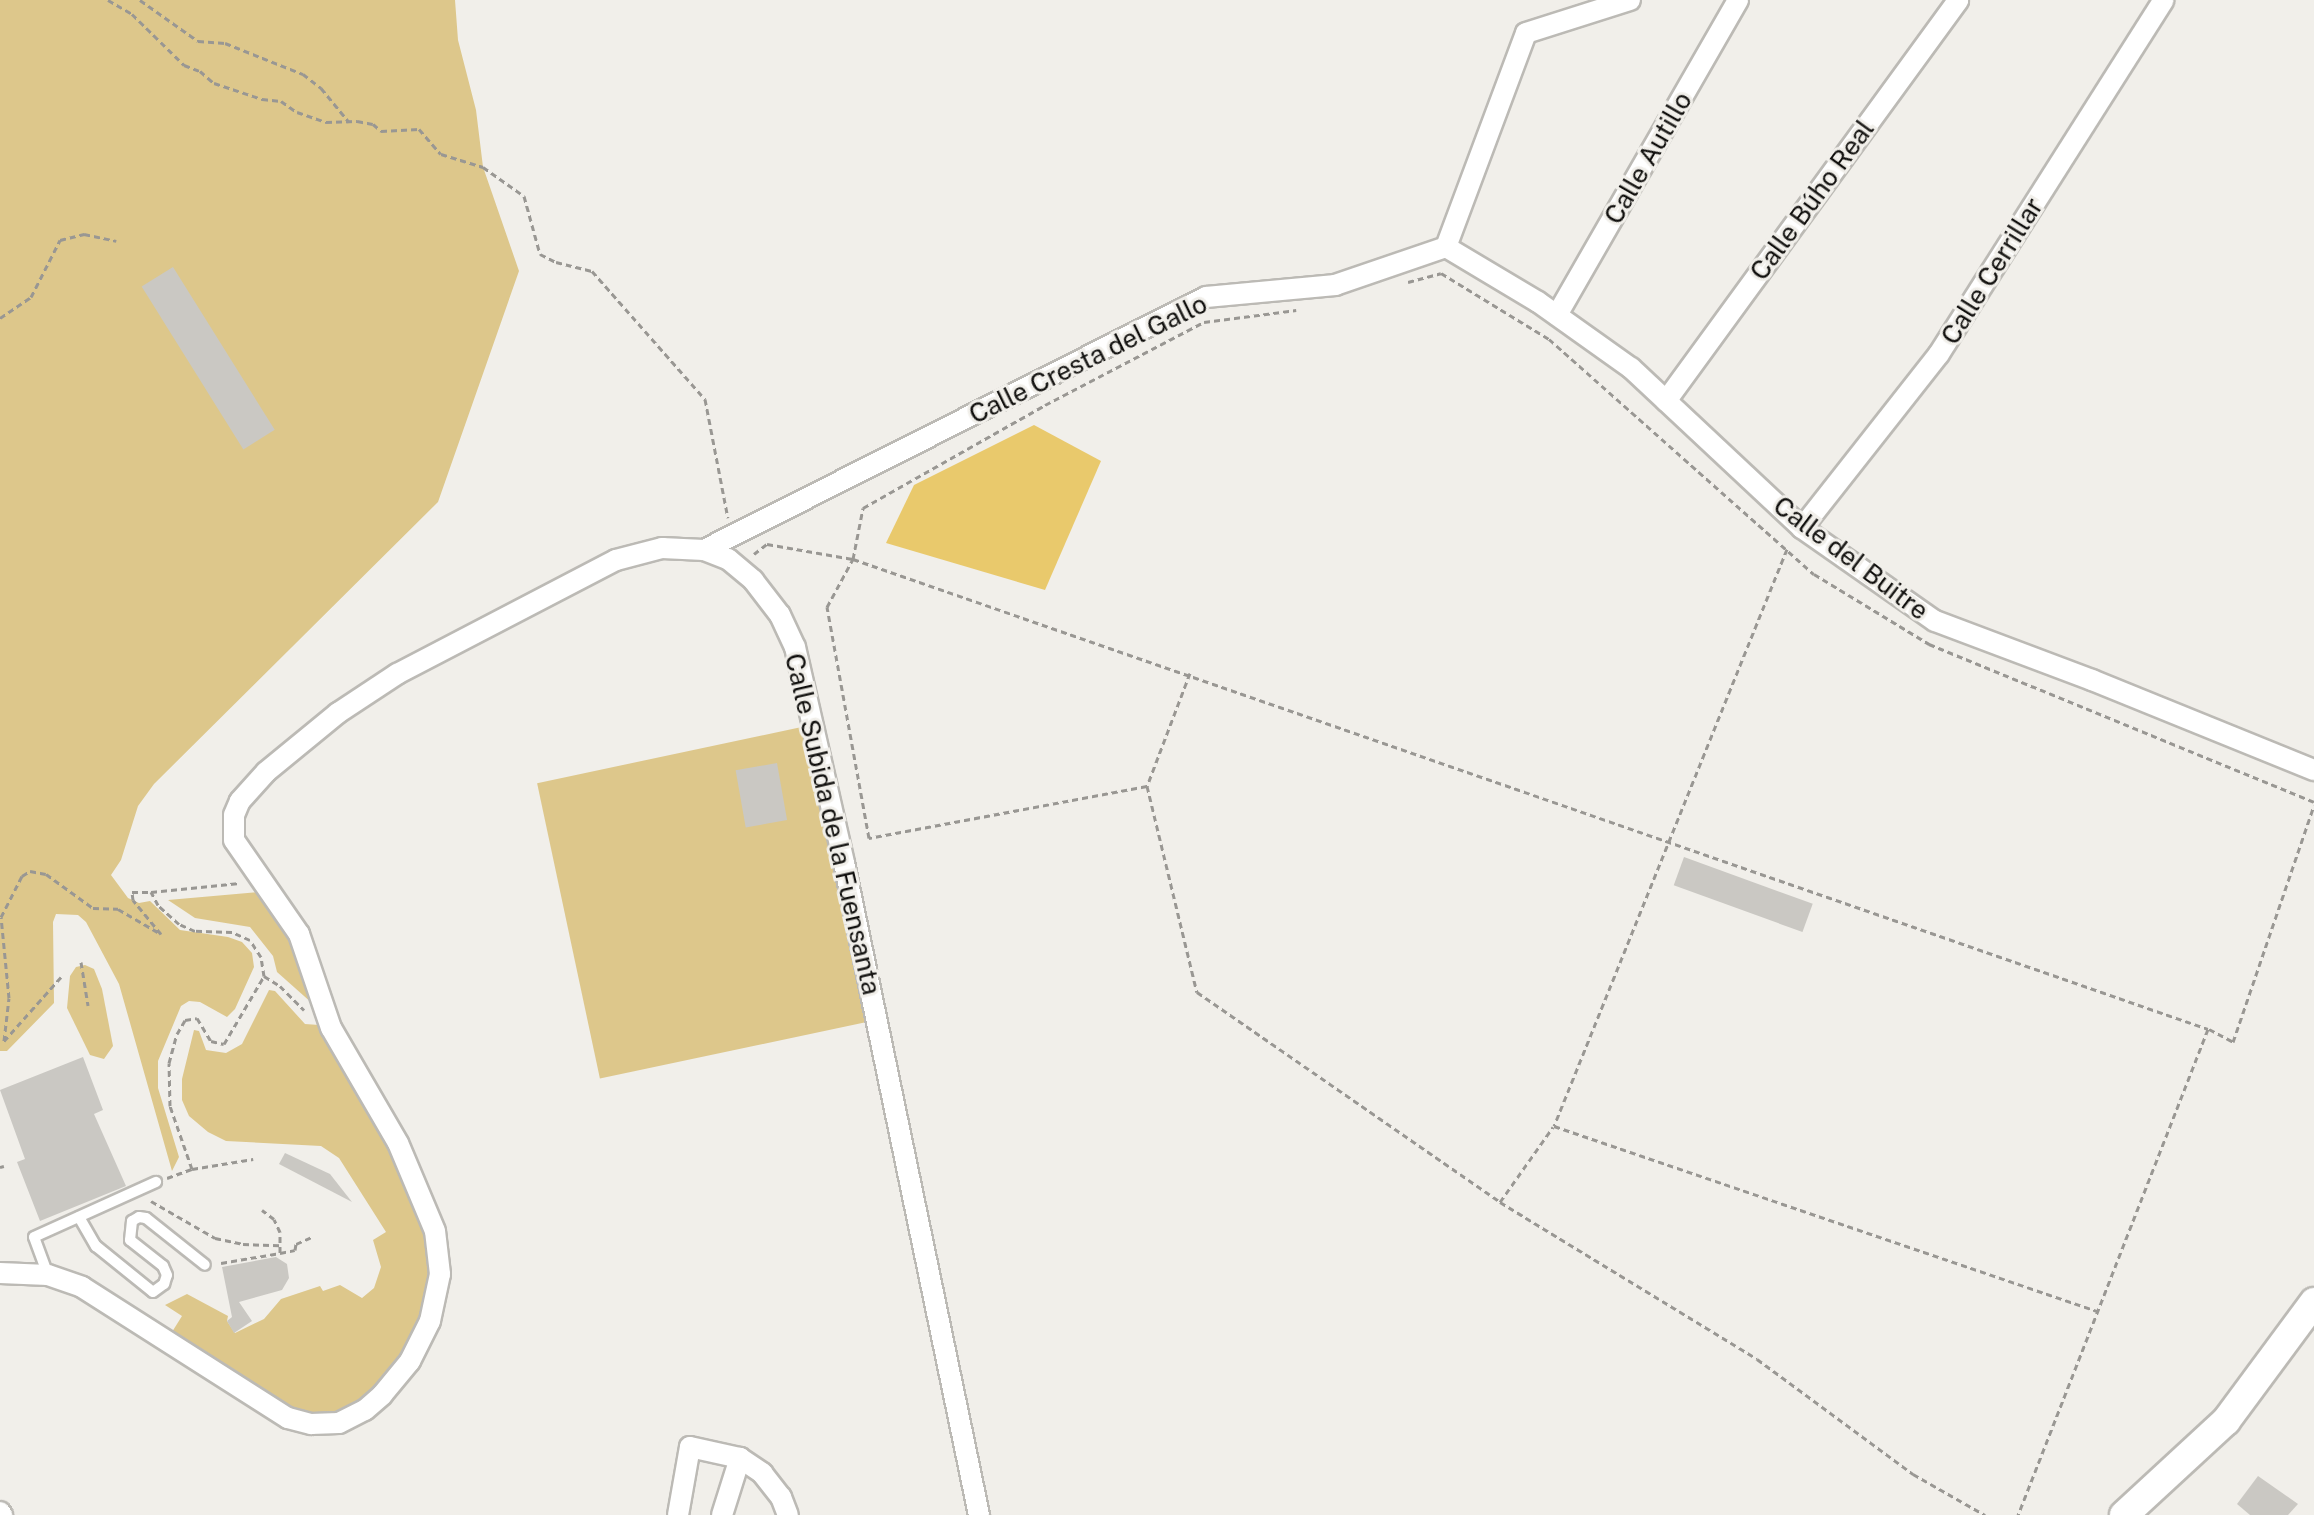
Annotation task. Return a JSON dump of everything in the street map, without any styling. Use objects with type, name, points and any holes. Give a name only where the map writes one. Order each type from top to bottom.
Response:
[{"type":"main road","points":[[2124,1515],[2226,1421],[2314,1302]]},
{"type":"street","points":[[1446,247],[1526,33],[1630,0]]},
{"type":"street","name":"Calle Autillo","points":[[1557,315],[1738,0]]},
{"type":"street","name":"Calle Búho Real","points":[[1666,401],[1958,0]]},
{"type":"street","name":"Calle Cerrillar","points":[[1802,528],[1939,354],[2164,0]]},
{"type":"street","name":"Calle del Buitre","points":[[1446,247],[1557,315],[1631,368],[1802,528],[1935,621],[2092,680],[2314,770]]},
{"type":"street","name":"Calle Cresta del Gallo","points":[[704,550],[1206,297],[1335,285],[1446,247]]},
{"type":"street","name":"Calle Subida de la Fuensanta","points":[[48,1275],[96,1295],[288,1418],[311,1424],[339,1423],[365,1410],[382,1395],[410,1361],[430,1321],[436,1300],[438,1252],[429,1211],[411,1169],[342,1049],[325,1012],[299,934],[234,840],[234,815],[240,801],[266,772],[338,713],[397,674],[593,571],[662,548],[704,550],[739,567],[780,615],[797,656],[844,863],[979,1515]]},
{"type":"street","points":[[0,1273],[48,1275]]},
{"type":"street","points":[[678,1515],[690,1447],[740,1458],[762,1473],[781,1497],[788,1515]]},
{"type":"street","points":[[722,1515],[740,1458]]},
{"type":"lane","points":[[48,1275],[34,1237],[156,1182]]},
{"type":"lane","points":[[79,1217],[96,1246],[153,1292],[164,1284],[167,1275],[163,1266],[130,1240],[132,1221],[139,1217],[146,1218],[205,1265]]},
{"type":"path","points":[[108,0],[132,14],[184,65],[200,71],[214,83],[262,99],[281,101],[297,112],[326,122],[373,124],[381,131],[419,129],[441,154],[483,167],[524,196],[540,254],[592,271],[705,399],[724,509],[737,535]]},
{"type":"path","points":[[140,0],[198,41],[225,43],[303,74],[321,88],[349,122]]},
{"type":"path","points":[[0,318],[31,297],[60,240],[84,234],[116,241]]},
{"type":"path","points":[[739,567],[767,544],[853,559],[1190,673],[2208,1029],[2233,1042],[2314,804],[1929,644],[1814,574],[1549,339],[1441,273],[1399,285]]},
{"type":"path","points":[[1147,786],[869,838],[827,607],[853,559],[863,508],[1045,405],[1204,322],[1299,309]]},
{"type":"path","points":[[1500,1202],[1554,1126],[1672,842],[1787,549]]},
{"type":"path","points":[[1190,673],[1147,786],[1197,992],[1500,1202],[1757,1359],[1913,1474],[1985,1515]]},
{"type":"path","points":[[61,977],[4,1041],[9,998],[1,917],[22,876],[30,871],[46,874],[93,908],[118,909],[161,934],[133,900],[132,892],[209,888],[260,878]]},
{"type":"path","points":[[151,892],[158,905],[179,924],[195,931],[232,932],[250,940],[261,957],[264,976],[224,1044],[211,1041],[197,1018],[185,1020],[177,1034],[169,1063],[170,1106],[192,1169]]},
{"type":"path","points":[[81,962],[88,1005]]},
{"type":"path","points":[[264,976],[280,986],[307,1013],[325,1012]]},
{"type":"path","points":[[2018,1515],[2208,1029]]},
{"type":"path","points":[[1554,1126],[2098,1311]]},
{"type":"path","points":[[156,1182],[192,1169],[253,1159]]},
{"type":"path","points":[[134,1191],[215,1238],[243,1244],[280,1245]]},
{"type":"path","points":[[262,1210],[274,1219],[280,1253]]},
{"type":"path","points":[[205,1265],[295,1250],[296,1244],[312,1237]]},
{"type":"shaded area","points":[[0,0],[455,0],[458,40],[476,110],[483,167],[519,271],[438,502],[154,784],[138,806],[121,860],[111,875],[128,898],[139,903],[150,901],[180,930],[228,937],[242,942],[252,953],[254,967],[235,1009],[227,1017],[200,1002],[189,1001],[181,1006],[158,1061],[158,1088],[179,1157],[172,1171],[119,984],[86,922],[78,915],[56,914],[53,922],[54,1003],[7,1051],[0,1051]]},
{"type":"shaded area","points":[[1034,425],[1101,461],[1045,590],[886,543],[914,485]]},
{"type":"shaded area","points":[[811,725],[874,1020],[600,1079],[537,783]]},
{"type":"shaded area","points":[[260,892],[293,933],[313,1004],[277,972],[273,956],[250,927],[195,918],[168,900]]},
{"type":"shaded area","points":[[85,965],[94,969],[102,989],[113,1046],[104,1059],[90,1055],[67,1008],[70,976],[76,967]]},
{"type":"shaded area","points":[[269,990],[275,991],[305,1024],[319,1025],[392,1142],[432,1251],[432,1290],[419,1330],[382,1384],[361,1406],[342,1415],[314,1416],[276,1405],[172,1332],[182,1316],[165,1305],[187,1294],[228,1316],[227,1321],[235,1333],[264,1319],[281,1299],[320,1286],[323,1291],[340,1285],[362,1298],[374,1288],[381,1267],[373,1240],[386,1232],[339,1158],[321,1146],[226,1141],[208,1132],[189,1116],[182,1100],[182,1079],[194,1030],[199,1031],[206,1050],[226,1053],[242,1044]]},
{"type":"building","points":[[173,267],[275,430],[243,449],[142,287]]},
{"type":"building","points":[[777,763],[787,820],[746,827],[736,770]]},
{"type":"building","points":[[1684,857],[1813,904],[1802,932],[1674,885]]},
{"type":"building","points":[[83,1057],[103,1110],[94,1114],[126,1186],[40,1221],[17,1162],[25,1159],[0,1090]]},
{"type":"building","points":[[285,1153],[330,1174],[352,1202],[279,1164]]},
{"type":"building","points":[[276,1257],[287,1264],[289,1278],[282,1290],[239,1302],[252,1321],[234,1333],[227,1321],[232,1317],[222,1267]]},
{"type":"building","points":[[2258,1476],[2298,1504],[2288,1515],[2250,1515],[2237,1504]]}]
